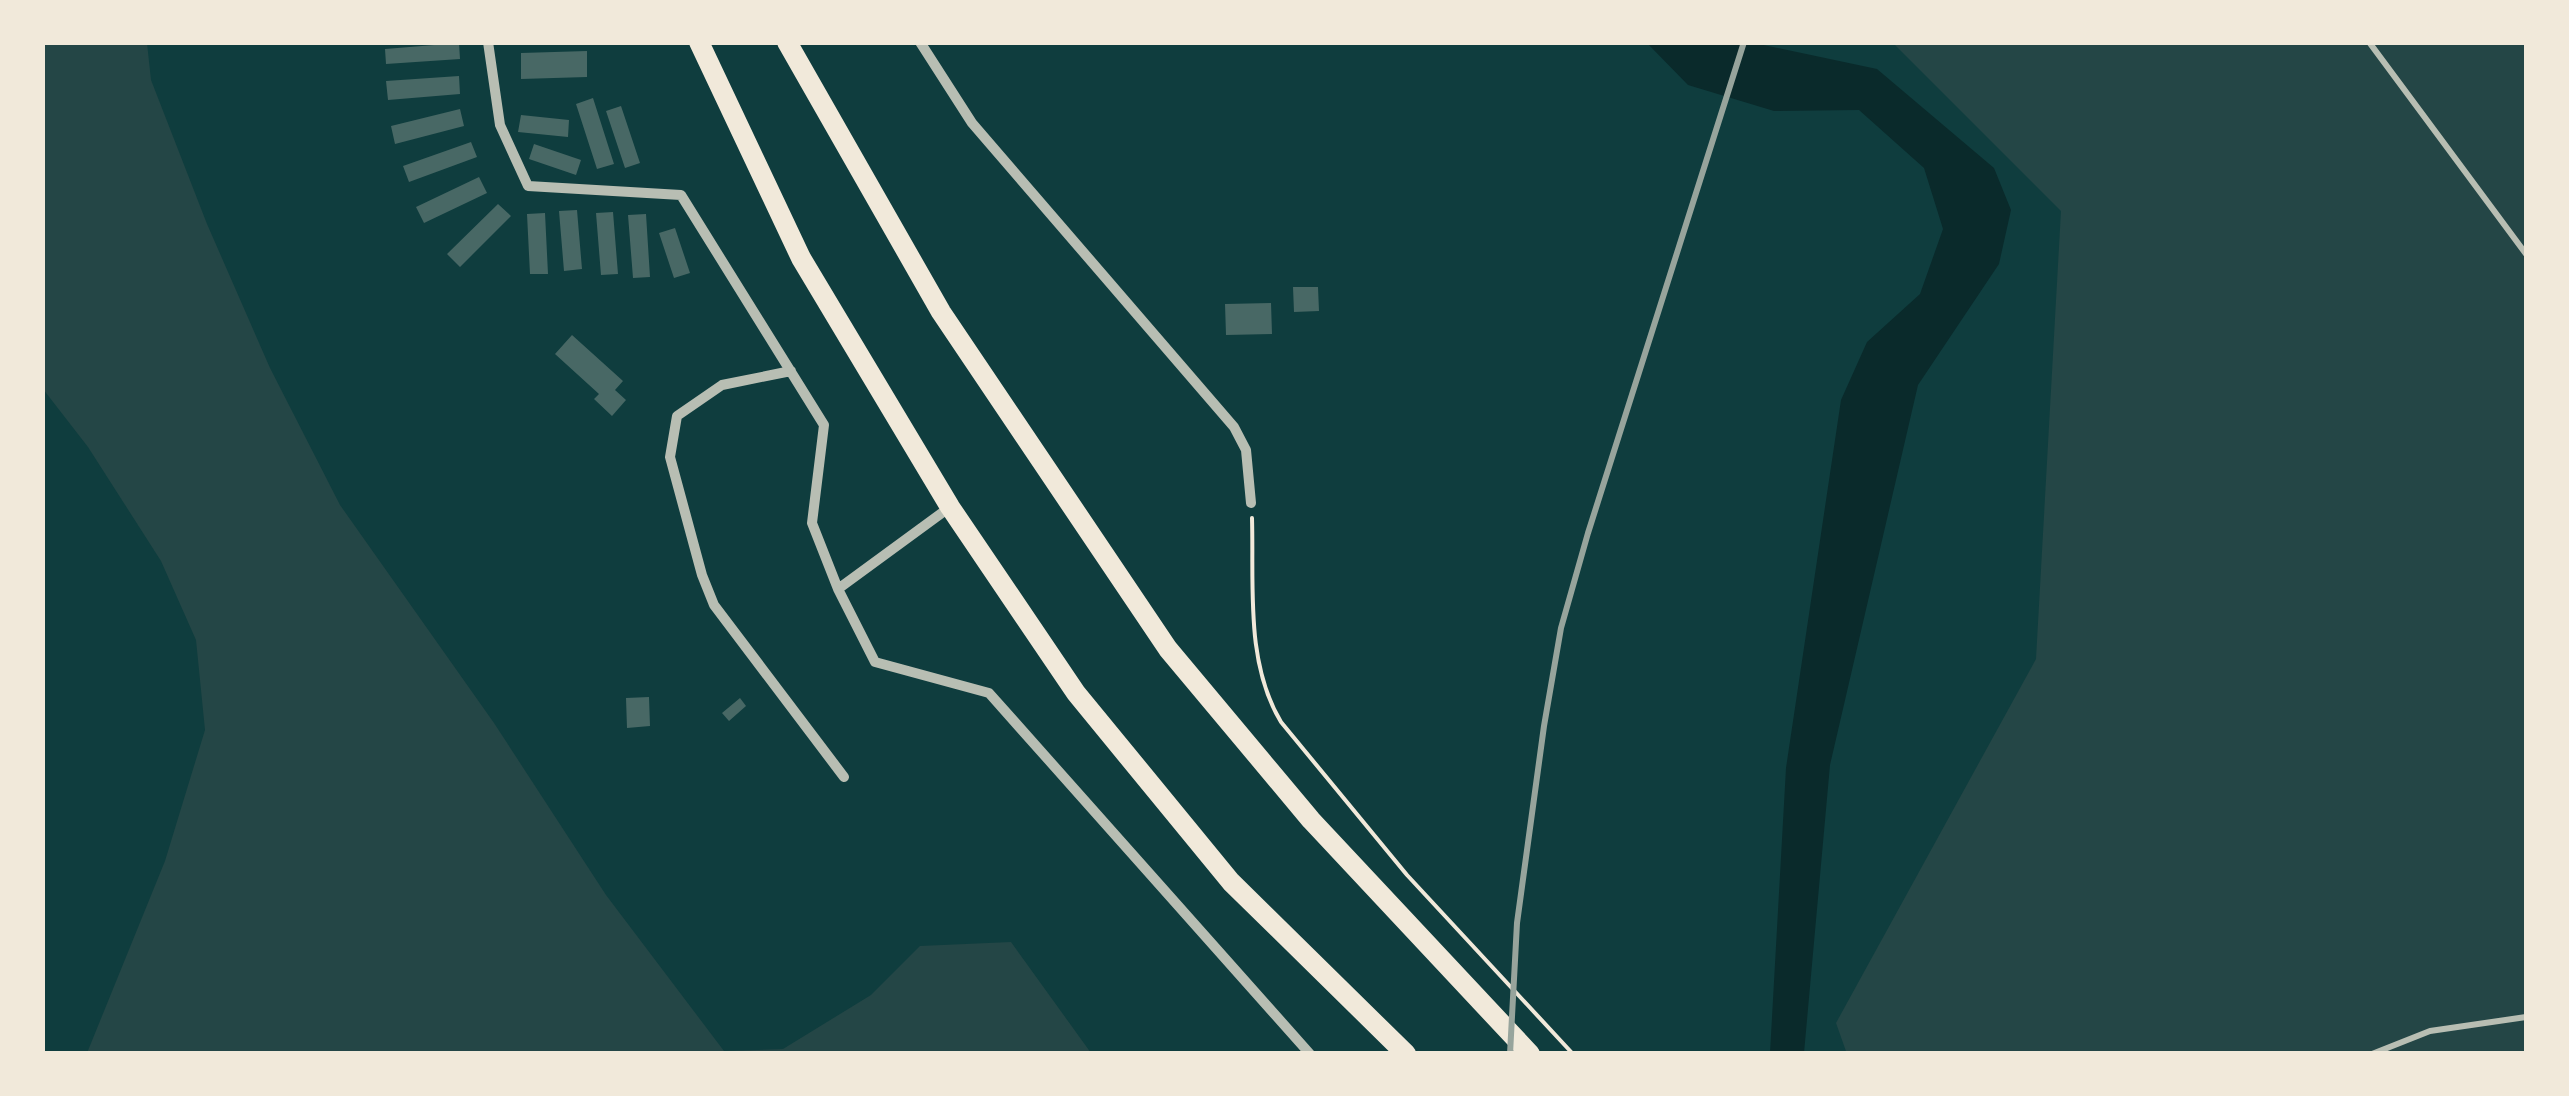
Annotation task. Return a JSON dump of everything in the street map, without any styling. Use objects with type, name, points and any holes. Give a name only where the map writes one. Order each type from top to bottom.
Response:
[{"type":"highway","points":[[699,42],[802,258],[950,507],[1076,693],[1231,882],[1406,1054]]},
{"type":"highway","points":[[786,42],[941,312],[1168,649],[1311,820],[1530,1054]]},
{"type":"street","points":[[488,42],[500,124],[528,186],[681,195],[791,371],[824,424],[812,523],[838,589],[875,662],[989,693],[1310,1054]]},
{"type":"street","points":[[920,42],[972,123],[1234,427],[1246,450],[1251,503]]},
{"type":"street","points":[[791,371],[722,385],[677,416],[670,457],[702,576],[714,606],[844,777]]},
{"type":"street","points":[[838,589],[950,507]]},
{"type":"lane","points":[[2369,42],[2526,254]]},
{"type":"lane","points":[[2372,1054],[2430,1031],[2526,1016]]},
{"type":"path","points":[[1251,503],[1258,653],[1264,687],[1273,709],[1290,736],[1408,875],[1574,1054]]},
{"type":"shaded area","points":[[43,42],[147,43],[151,80],[207,224],[270,368],[340,505],[494,723],[606,895],[724,1051],[783,1049],[871,995],[920,946],[1011,942],[1091,1053],[87,1053],[165,861],[205,730],[196,640],[161,561],[88,447],[43,389]]},
{"type":"shaded area","points":[[1647,43],[1754,43],[1877,69],[1994,168],[2011,210],[1999,264],[1918,385],[1830,765],[1804,1053],[1770,1053],[1786,768],[1841,400],[1867,342],[1920,294],[1943,229],[1924,168],[1859,110],[1774,111],[1688,85]]},
{"type":"shaded area","points":[[1893,43],[2526,43],[2526,1053],[1847,1054],[1836,1023],[2036,659],[2061,211]]},
{"type":"building","points":[[459,43],[460,59],[386,64],[385,49]]},
{"type":"building","points":[[587,51],[587,77],[521,79],[521,53]]},
{"type":"building","points":[[459,76],[460,94],[388,100],[386,81]]},
{"type":"building","points":[[593,98],[614,164],[597,169],[576,104]]},
{"type":"building","points":[[621,106],[640,163],[625,168],[606,111]]},
{"type":"building","points":[[460,109],[464,126],[395,144],[391,126]]},
{"type":"building","points":[[521,115],[569,120],[568,137],[518,132]]},
{"type":"building","points":[[471,142],[477,157],[409,182],[403,166]]},
{"type":"building","points":[[534,144],[581,160],[576,175],[529,159]]},
{"type":"building","points":[[479,177],[487,193],[424,223],[416,207]]},
{"type":"building","points":[[498,204],[511,216],[460,267],[447,254]]},
{"type":"building","points":[[577,210],[582,269],[564,271],[559,211]]},
{"type":"building","points":[[613,212],[618,274],[601,275],[596,213]]},
{"type":"building","points":[[545,213],[548,274],[530,274],[527,214]]},
{"type":"building","points":[[646,214],[650,277],[633,278],[628,215]]},
{"type":"building","points":[[675,228],[690,273],[674,278],[659,233]]},
{"type":"building","points":[[1293,287],[1318,287],[1319,311],[1294,312]]},
{"type":"building","points":[[1271,303],[1272,334],[1226,335],[1225,304]]},
{"type":"building","points":[[572,335],[623,381],[615,390],[626,400],[612,416],[594,399],[599,394],[555,354]]},
{"type":"building","points":[[649,697],[650,726],[627,728],[626,698]]},
{"type":"building","points":[[740,698],[746,706],[729,721],[722,713]]},
{"type":"railway","points":[[1510,1054],[1517,923],[1561,628],[1744,42]]}]
